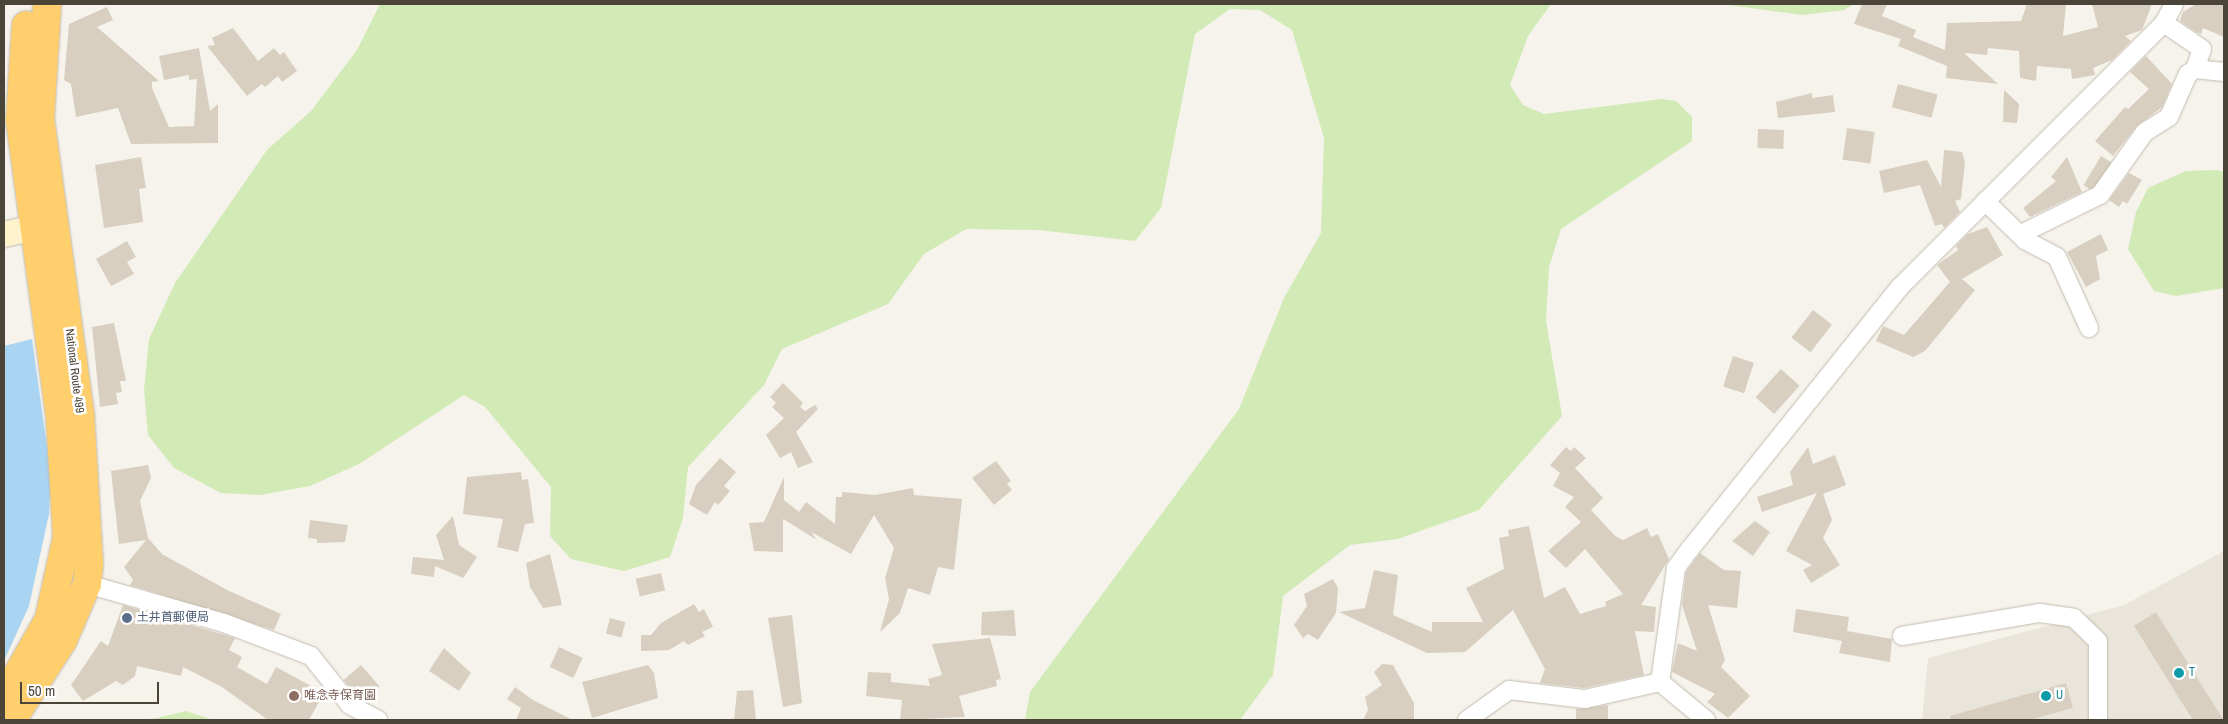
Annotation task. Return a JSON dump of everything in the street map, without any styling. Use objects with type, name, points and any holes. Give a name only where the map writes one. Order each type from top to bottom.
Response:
[{"type":"highway","name":"National Route 499","points":[[12,720],[63,640],[87,584],[90,528],[83,452],[42,226],[20,121],[28,4]]},
{"type":"highway","name":"National Route 499","points":[[4,698],[50,619],[67,537],[60,416],[42,226],[40,120],[47,4]]},
{"type":"street","points":[[1660,682],[1676,568],[1881,309],[1985,201],[2164,23],[2174,4]]},
{"type":"street","points":[[2021,234],[2100,195],[2140,138],[2169,117],[2188,74],[2195,69],[2202,49],[2164,23]]},
{"type":"street","points":[[2195,69],[2224,72]]},
{"type":"street","points":[[1985,201],[2002,222],[2057,257],[2089,328]]},
{"type":"street","points":[[4,234],[42,226]]},
{"type":"street","points":[[87,584],[224,623],[311,656],[350,704],[378,720]]},
{"type":"street","points":[[1902,636],[2040,613],[2074,618],[2098,641],[2102,659],[2098,720]]},
{"type":"street","points":[[1468,720],[1509,690],[1585,699],[1660,682]]},
{"type":"street","points":[[1660,682],[1706,720]]},
{"type":"shaded area","points":[[2224,551],[2224,720],[1922,720],[1928,658],[2124,605]]},
{"type":"green space","points":[[380,4],[1551,4],[1528,36],[1510,85],[1523,105],[1544,114],[1662,99],[1676,101],[1692,117],[1692,141],[1561,229],[1549,267],[1546,321],[1562,416],[1479,510],[1398,539],[1350,545],[1283,596],[1273,675],[1240,720],[1025,720],[1030,692],[1239,409],[1284,298],[1321,233],[1324,138],[1292,30],[1260,10],[1230,9],[1195,34],[1161,208],[1135,241],[1038,230],[966,229],[924,254],[888,304],[782,349],[764,385],[688,467],[683,518],[670,557],[624,571],[571,559],[550,536],[551,487],[485,407],[464,395],[359,464],[310,486],[260,495],[221,493],[174,468],[148,435],[144,390],[149,339],[175,283],[267,150],[311,111],[357,50]]},
{"type":"green space","points":[[1722,4],[1854,4],[1844,10],[1802,15]]},
{"type":"green space","points":[[2217,170],[2224,172],[2224,288],[2176,296],[2154,291],[2128,249],[2136,212],[2148,188],[2186,171]]},
{"type":"green space","points":[[186,711],[213,720],[143,720],[157,718]]},
{"type":"water","points":[[32,339],[51,476],[49,514],[29,606],[4,661],[4,346]]},
{"type":"building","points":[[1862,4],[1887,4],[1882,16],[1916,30],[1913,37],[1945,50],[1947,23],[2021,21],[2027,4],[2066,4],[2063,36],[2098,27],[2092,4],[2152,4],[2142,30],[2125,36],[2131,41],[2112,60],[2093,68],[2095,75],[2072,79],[2071,69],[2037,66],[2036,81],[2020,78],[2019,51],[1988,48],[1987,55],[1964,53],[1998,84],[1946,78],[1947,66],[1898,46],[1901,39],[1854,24]]},
{"type":"building","points":[[2196,4],[2224,4],[2224,37],[2203,28],[2201,34],[2180,21],[2183,12]]},
{"type":"building","points":[[107,7],[113,20],[97,27],[159,81],[152,82],[152,88],[169,127],[194,126],[197,79],[189,80],[189,75],[164,80],[159,56],[199,48],[210,111],[218,104],[218,143],[131,144],[118,108],[76,117],[71,84],[64,80],[69,24]]},
{"type":"building","points":[[233,28],[258,61],[274,48],[280,55],[284,52],[297,71],[282,82],[278,76],[265,87],[262,84],[247,96],[207,46],[215,45],[212,38]]},
{"type":"building","points":[[2146,56],[2172,84],[2162,107],[2137,126],[2113,156],[2095,141],[2125,107],[2128,109],[2149,89],[2130,72]]},
{"type":"building","points":[[1898,84],[1938,95],[1931,118],[1892,107]]},
{"type":"building","points":[[2004,90],[2019,104],[2017,123],[2003,122]]},
{"type":"building","points":[[1812,93],[1812,98],[1833,95],[1835,112],[1778,118],[1776,102]]},
{"type":"building","points":[[1847,128],[1875,132],[1870,164],[1843,160]]},
{"type":"building","points":[[1758,129],[1784,130],[1783,149],[1757,148]]},
{"type":"building","points":[[1944,150],[1962,152],[1965,162],[1961,199],[1955,201],[1960,212],[1944,228],[1942,224],[1935,226],[1920,185],[1884,193],[1879,171],[1927,160],[1941,187]]},
{"type":"building","points":[[2101,156],[2111,162],[2094,191],[2083,185]]},
{"type":"building","points":[[141,157],[146,188],[139,189],[143,222],[104,228],[95,165]]},
{"type":"building","points":[[2067,157],[2082,192],[2030,217],[2023,208],[2056,181],[2051,177]]},
{"type":"building","points":[[2129,173],[2142,180],[2127,204],[2123,201],[2119,207],[2109,200]]},
{"type":"building","points":[[1987,227],[2003,255],[1962,279],[1975,290],[1925,351],[1913,357],[1876,341],[1883,326],[1904,335],[1950,282],[1937,265],[1958,250],[1956,246],[1968,234]]},
{"type":"building","points":[[2101,234],[2108,250],[2096,256],[2100,279],[2086,287],[2067,252]]},
{"type":"building","points":[[127,241],[136,257],[127,262],[134,274],[111,286],[96,259]]},
{"type":"building","points":[[1813,310],[1832,325],[1810,352],[1791,338]]},
{"type":"building","points":[[114,323],[126,381],[120,381],[122,392],[116,393],[118,404],[100,407],[92,327]]},
{"type":"building","points":[[1733,356],[1754,363],[1744,393],[1723,386]]},
{"type":"building","points":[[1781,369],[1800,386],[1774,414],[1756,397]]},
{"type":"building","points":[[783,383],[803,403],[800,407],[805,411],[815,405],[818,409],[796,432],[813,462],[798,468],[791,452],[780,458],[766,435],[784,418],[772,407],[776,403],[770,397]]},
{"type":"building","points":[[1566,447],[1571,451],[1574,447],[1586,458],[1575,468],[1603,498],[1591,510],[1615,536],[1623,540],[1647,528],[1651,537],[1658,534],[1669,559],[1641,605],[1656,607],[1654,632],[1635,631],[1644,675],[1584,688],[1540,683],[1545,669],[1513,610],[1465,652],[1427,653],[1339,612],[1365,608],[1374,570],[1398,575],[1393,615],[1432,632],[1432,622],[1483,622],[1466,588],[1504,569],[1499,538],[1509,536],[1508,530],[1529,526],[1544,598],[1565,587],[1580,614],[1606,606],[1605,602],[1623,594],[1585,549],[1566,568],[1548,551],[1581,522],[1565,507],[1574,497],[1553,486],[1560,473],[1550,465]]},
{"type":"building","points":[[1808,447],[1813,464],[1835,455],[1846,485],[1823,494],[1832,520],[1823,538],[1840,565],[1811,583],[1803,570],[1812,565],[1786,551],[1817,493],[1762,512],[1757,497],[1793,485],[1790,472]]},
{"type":"building","points":[[720,458],[736,472],[724,486],[730,491],[718,505],[715,502],[707,515],[689,504],[696,485]]},
{"type":"building","points":[[996,461],[1011,481],[1007,484],[1012,490],[994,505],[972,478]]},
{"type":"building","points":[[148,465],[151,478],[140,501],[148,538],[162,554],[227,590],[281,614],[274,630],[130,585],[133,580],[124,567],[146,540],[119,544],[111,471]]},
{"type":"building","points":[[521,472],[522,480],[528,479],[534,523],[525,524],[518,552],[497,547],[503,519],[463,514],[467,477]]},
{"type":"building","points":[[784,477],[784,500],[799,512],[806,502],[835,524],[836,497],[842,497],[842,492],[875,495],[913,488],[914,495],[962,499],[954,570],[938,567],[930,595],[908,588],[900,613],[880,632],[889,599],[885,578],[894,548],[874,515],[851,554],[811,532],[817,540],[783,519],[783,552],[754,551],[749,523],[764,522]]},
{"type":"building","points":[[453,516],[459,545],[477,557],[463,578],[435,566],[434,577],[411,574],[413,557],[444,560],[436,535]]},
{"type":"building","points":[[310,520],[348,525],[345,542],[317,543],[317,539],[308,538]]},
{"type":"building","points":[[1755,521],[1770,532],[1753,556],[1732,541]]},
{"type":"building","points":[[1700,553],[1724,570],[1741,571],[1737,608],[1708,605],[1725,660],[1721,667],[1750,696],[1728,718],[1707,702],[1715,694],[1672,672],[1678,643],[1697,651],[1682,605],[1686,572]]},
{"type":"building","points":[[550,554],[562,605],[543,608],[530,587],[526,563]]},
{"type":"building","points":[[661,573],[665,591],[640,596],[636,579]]},
{"type":"building","points":[[1333,579],[1338,588],[1336,613],[1318,640],[1308,634],[1303,638],[1294,625],[1307,606],[1304,594]]},
{"type":"building","points":[[694,604],[699,612],[704,609],[713,627],[702,632],[705,636],[688,645],[684,641],[669,650],[641,651],[641,635],[651,635],[661,623]]},
{"type":"building","points":[[123,605],[235,638],[229,650],[242,657],[237,667],[267,684],[276,667],[324,693],[309,720],[268,720],[222,687],[183,667],[181,676],[137,666],[135,676],[123,685],[116,681],[83,701],[71,685],[101,641],[108,646]]},
{"type":"building","points":[[1796,609],[1849,617],[1847,631],[1892,639],[1890,662],[1839,653],[1842,641],[1793,632]]},
{"type":"building","points":[[1014,610],[1016,636],[981,635],[982,612]]},
{"type":"building","name":"T","points":[[2156,612],[2223,720],[2193,720],[2134,626]]},
{"type":"building","points":[[792,615],[802,703],[783,707],[768,618]]},
{"type":"building","points":[[610,618],[625,622],[621,638],[606,633]]},
{"type":"building","points":[[990,638],[1001,679],[996,680],[997,686],[959,696],[965,717],[900,720],[902,700],[866,696],[868,672],[891,673],[891,682],[930,686],[928,679],[942,675],[932,644]]},
{"type":"building","points":[[559,647],[583,658],[573,678],[550,667]]},
{"type":"building","points":[[444,648],[471,673],[459,691],[429,671]]},
{"type":"building","points":[[1382,664],[1393,665],[1414,703],[1414,720],[1363,720],[1368,710],[1365,697],[1382,685],[1374,672]]},
{"type":"building","points":[[361,665],[379,686],[362,701],[344,680]]},
{"type":"building","points":[[648,665],[654,673],[658,698],[592,718],[582,682]]},
{"type":"building","name":"U","points":[[2066,683],[2073,708],[2029,720],[1950,720],[1950,716]]},
{"type":"building","points":[[515,687],[533,700],[573,720],[516,720],[521,708],[507,699]]},
{"type":"building","points":[[753,690],[756,720],[734,720],[737,691]]},
{"type":"building","points":[[1608,705],[1608,720],[1576,720],[1576,709]]},
{"type":"place","name":"土井首郵便局","points":[[127,618]]},
{"type":"place","name":"T","points":[[2179,673]]},
{"type":"place","name":"唯念寺保育園","points":[[294,696]]},
{"type":"place","name":"U","points":[[2046,696]]}]
